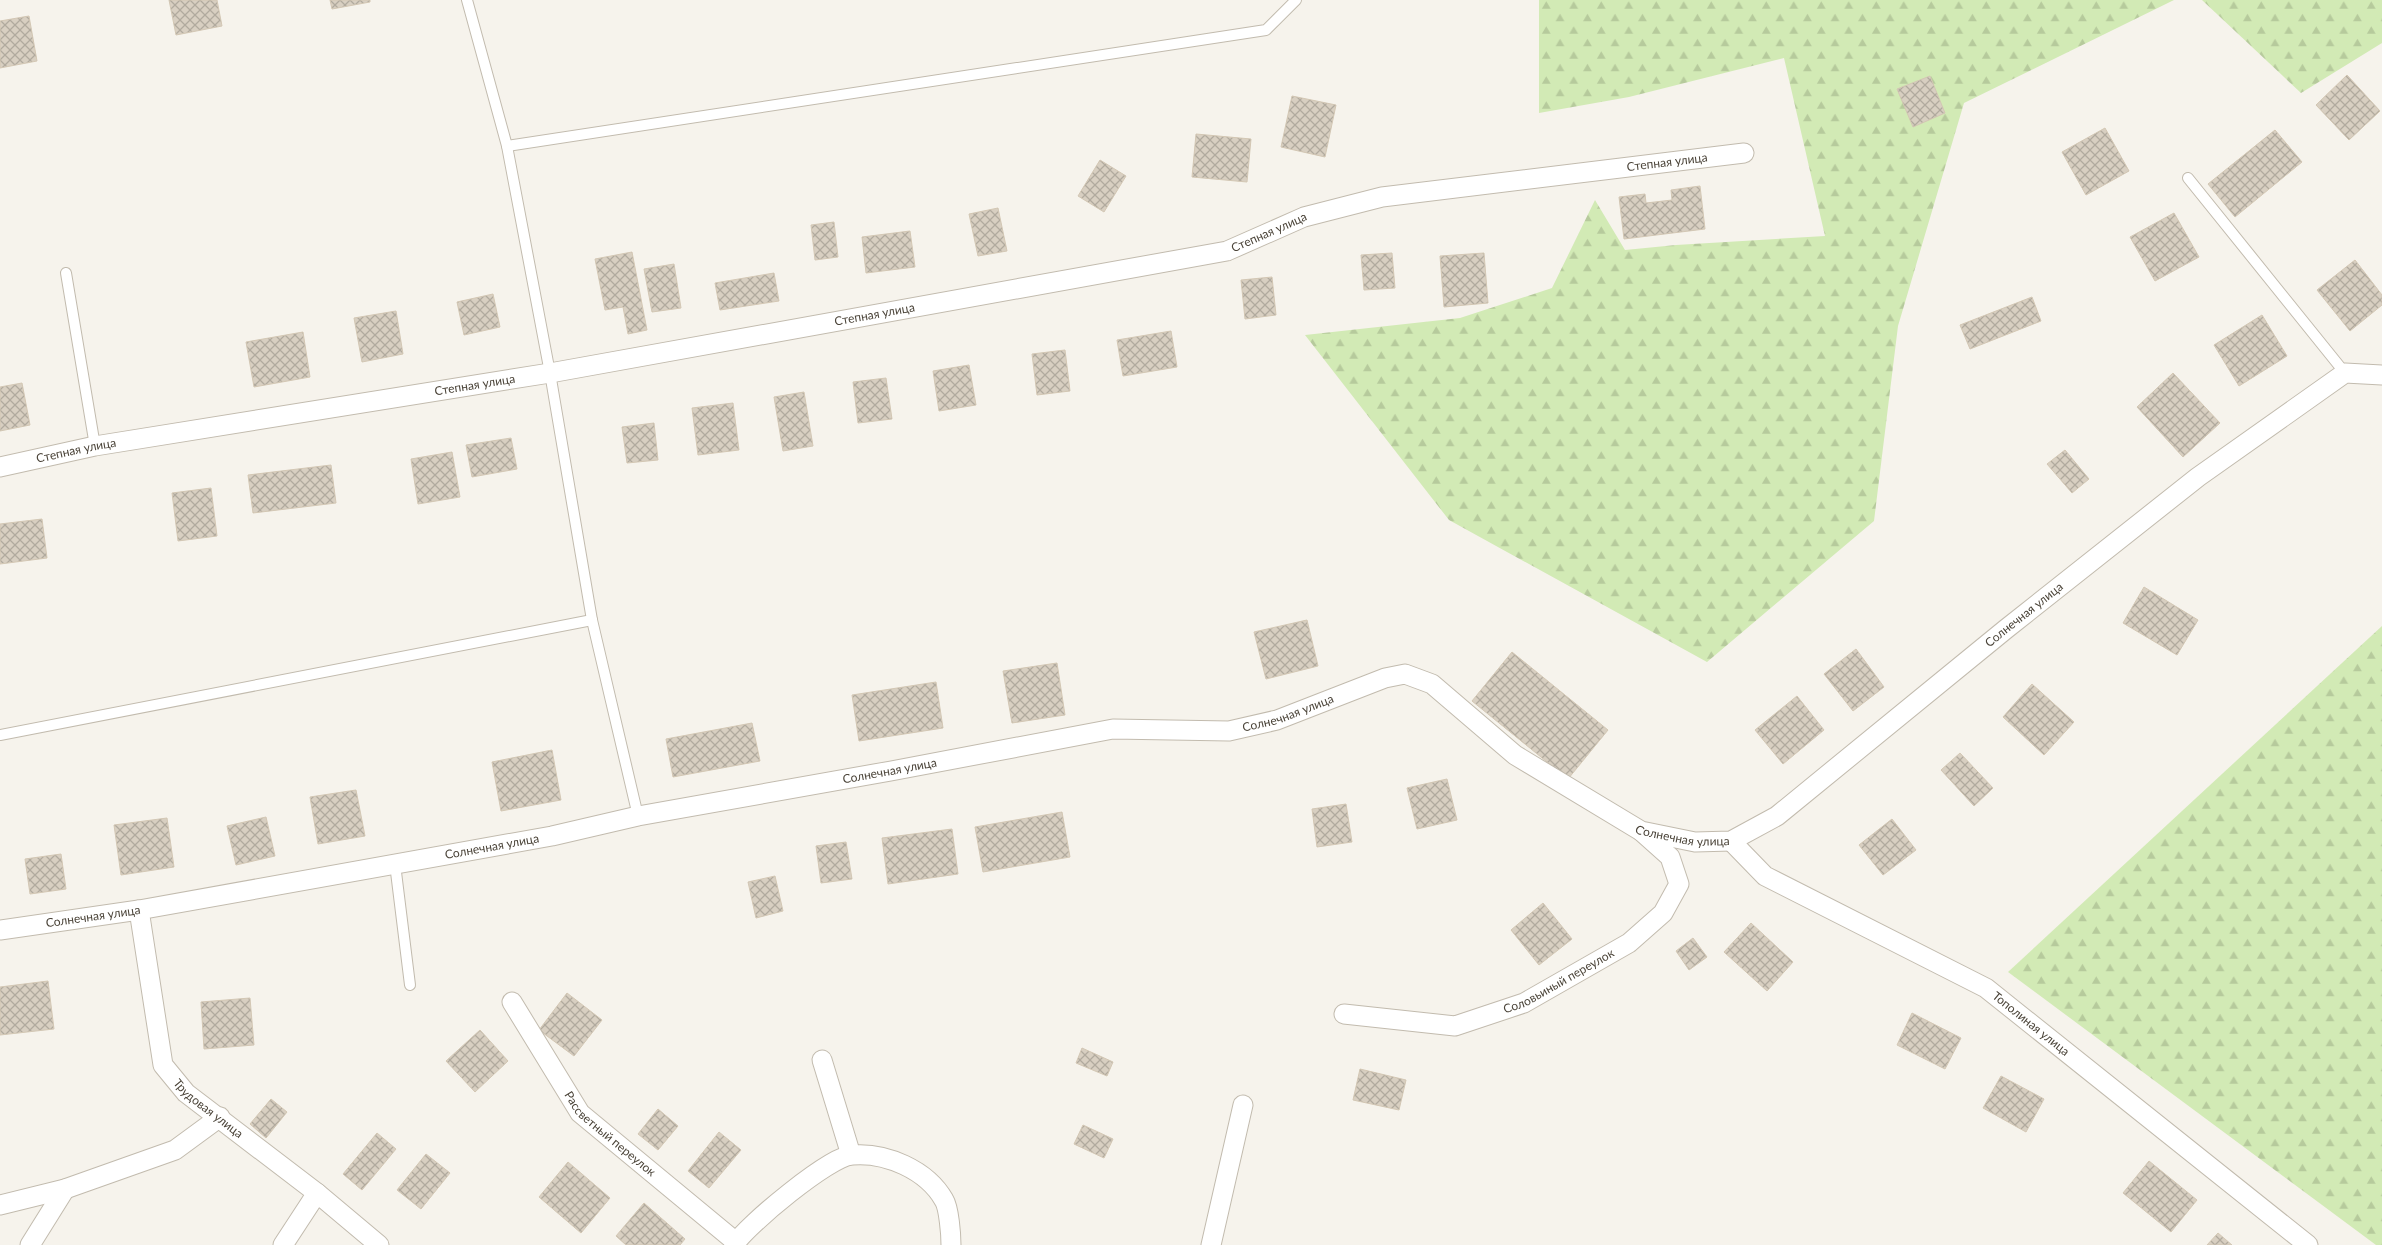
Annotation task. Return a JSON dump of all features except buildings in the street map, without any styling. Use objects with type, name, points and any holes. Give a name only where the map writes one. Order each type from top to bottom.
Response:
[{"type":"street","name":"Степная улица","points":[[0,467],[95,446],[550,373],[1226,251],[1304,217],[1382,197],[1744,153]]},
{"type":"street","points":[[2345,373],[2382,375]]},
{"type":"street","name":"Солнечная улица","points":[[0,930],[138,910],[552,836],[638,816],[1113,729],[1229,731],[1278,720],[1385,678],[1405,674],[1432,684],[1515,755],[1641,831],[1695,842],[1731,841],[1777,816],[2006,629],[2198,477],[2345,373]]},
{"type":"street","name":"Соловьиный переулок","points":[[1344,1014],[1455,1026],[1524,1003],[1629,944],[1663,913],[1679,884],[1670,857],[1641,831]]},
{"type":"street","name":"Тополиная улица","points":[[1731,841],[1765,876],[1986,988],[2308,1245]]},
{"type":"street","name":"Трудовая улица","points":[[138,910],[163,1065],[186,1093],[220,1117],[317,1193],[379,1245]]},
{"type":"street","name":"Рассветный переулок","points":[[512,1002],[580,1113],[736,1243]]},
{"type":"street","points":[[822,1060],[851,1155]]},
{"type":"street","points":[[1212,1245],[1244,1105]]},
{"type":"street","points":[[0,1205],[65,1189],[175,1150],[220,1117]]},
{"type":"street","points":[[736,1243],[775,1204],[815,1174],[851,1155],[897,1160],[928,1180],[945,1201],[951,1245]]},
{"type":"street","points":[[30,1245],[65,1189]]},
{"type":"street","points":[[283,1245],[317,1193]]},
{"type":"lane","points":[[468,0],[507,146],[550,373],[592,620],[638,816]]},
{"type":"lane","points":[[507,146],[1266,30],[1296,0]]},
{"type":"lane","points":[[2188,178],[2345,373]]},
{"type":"lane","points":[[66,273],[95,446]]},
{"type":"lane","points":[[0,734],[592,620]]},
{"type":"lane","points":[[394,864],[410,985]]},
{"type":"green space","points":[[1539,0],[2174,0],[1964,103],[1898,326],[1874,521],[1707,662],[1449,520],[1305,335],[1460,318],[1552,288],[1595,200],[1625,250],[1825,236],[1784,58],[1629,97],[1539,113]]},
{"type":"green space","points":[[2202,0],[2382,0],[2382,43],[2301,93]]},
{"type":"green space","points":[[2382,626],[2382,1245],[2376,1245],[2008,972]]}]
